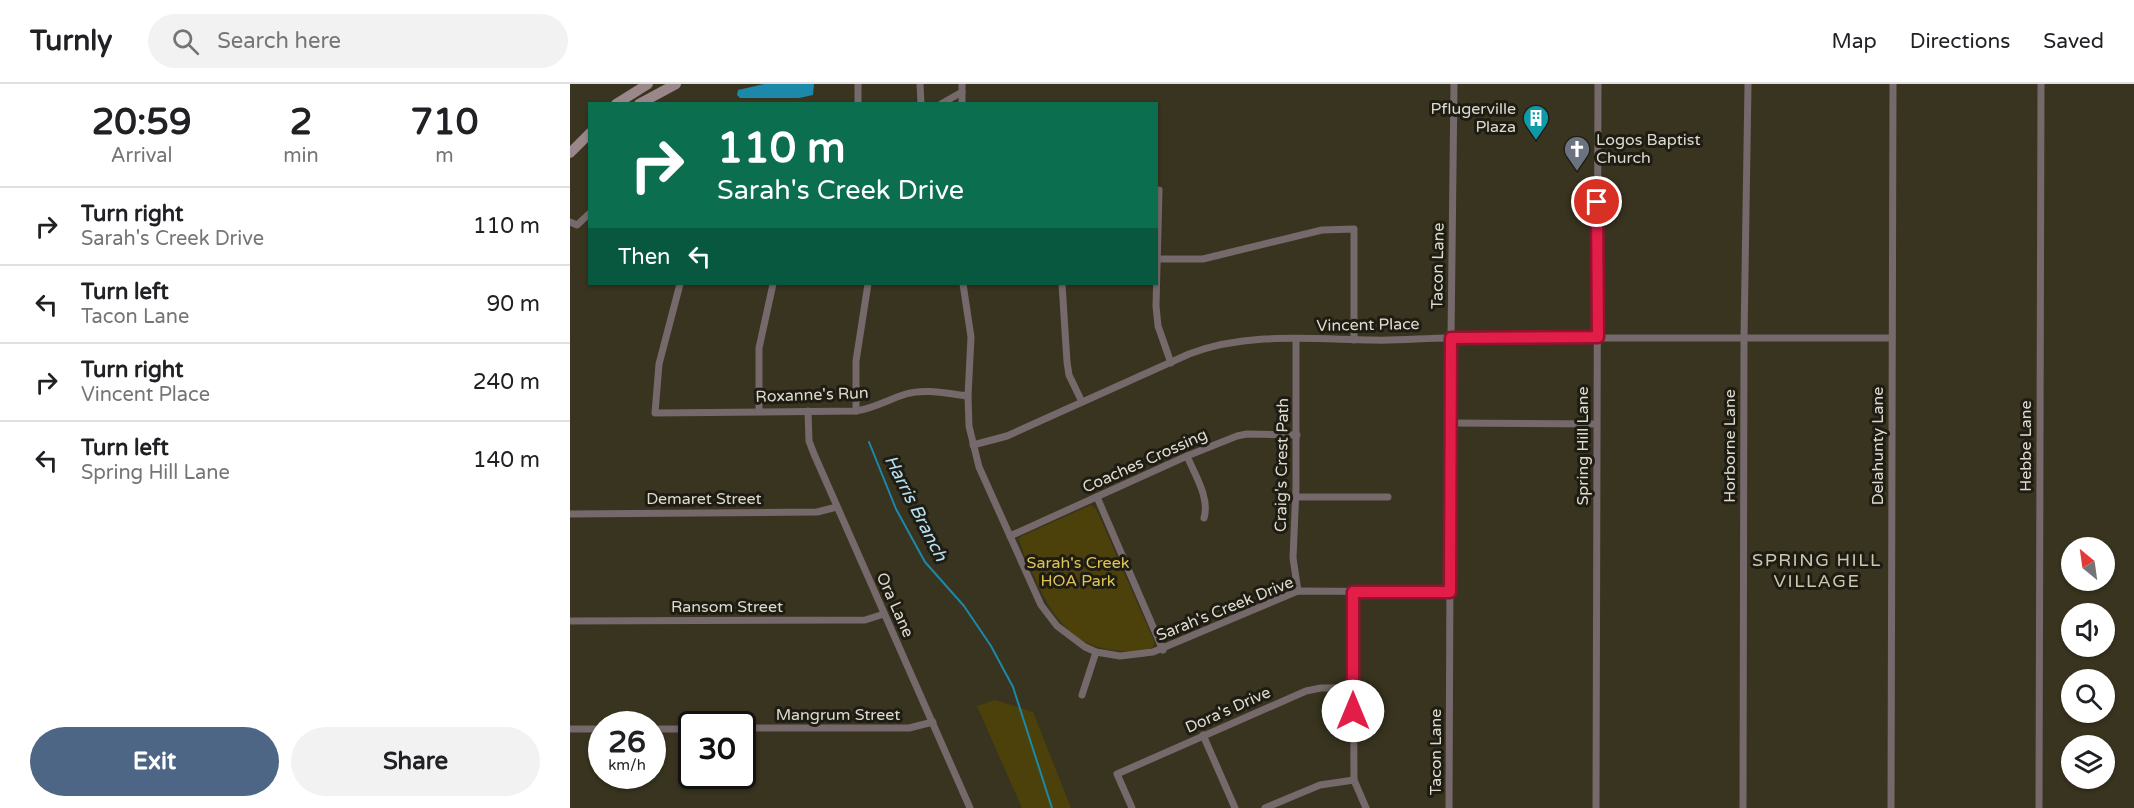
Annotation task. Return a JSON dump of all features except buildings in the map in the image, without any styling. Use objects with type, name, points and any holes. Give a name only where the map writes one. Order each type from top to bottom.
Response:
[{"type":"main road","points":[[619,102],[648,84]]},
{"type":"main road","points":[[643,102],[676,84]]},
{"type":"main road","points":[[570,153],[588,135]]},
{"type":"street","points":[[858,84],[858,102]]},
{"type":"street","points":[[921,84],[921,102]]},
{"type":"street","points":[[962,84],[962,102]]},
{"type":"street","name":"Tacon Lane","points":[[1449,808],[1454,84]]},
{"type":"street","name":"Spring Hill Lane","points":[[1596,808],[1598,84]]},
{"type":"street","name":"Horborne Lane","points":[[1743,808],[1744,338],[1748,84]]},
{"type":"street","name":"Delahunty Lane","points":[[1891,808],[1893,84]]},
{"type":"street","name":"Hebbe Lane","points":[[2039,808],[2041,84]]},
{"type":"street","points":[[944,102],[962,92]]},
{"type":"street","points":[[570,222],[577,225],[588,215]]},
{"type":"street","points":[[1158,259],[1203,259],[1322,230],[1354,229],[1354,340]]},
{"type":"street","name":"Roxanne's Run","points":[[680,285],[659,364],[655,413],[856,411],[869,409],[919,391],[968,396]]},
{"type":"street","points":[[759,411],[758,355],[773,285]]},
{"type":"street","points":[[856,411],[856,361],[868,285]]},
{"type":"street","name":"Sarah's Creek Drive","points":[[963,285],[971,337],[969,426],[979,467],[1037,598],[1048,616],[1073,640],[1096,652],[1132,656],[1163,650],[1298,591],[1450,592]]},
{"type":"street","points":[[1062,285],[1067,362],[1082,402]]},
{"type":"street","points":[[1157,285],[1158,326],[1171,363]]},
{"type":"street","name":"Vincent Place","points":[[973,445],[1007,436],[1204,348],[1262,339],[1399,341],[1451,338],[1598,337],[1892,338]]},
{"type":"street","name":"Craig's Crest Path","points":[[1296,339],[1297,435],[1293,558],[1298,591]]},
{"type":"street","name":"Ora Lane","points":[[808,411],[809,441],[970,808]]},
{"type":"street","points":[[1450,423],[1596,424]]},
{"type":"street","name":"Coaches Crossing","points":[[1010,536],[1187,456],[1242,435],[1297,435]]},
{"type":"street","points":[[1187,456],[1206,502],[1204,518]]},
{"type":"street","points":[[1097,497],[1163,650]]},
{"type":"street","points":[[1296,497],[1389,497]]},
{"type":"street","name":"Demaret Street","points":[[570,514],[816,512],[837,507]]},
{"type":"street","points":[[1353,592],[1354,780],[1366,808]]},
{"type":"street","name":"Ransom Street","points":[[570,621],[865,620],[884,614]]},
{"type":"street","points":[[1082,695],[1096,652]]},
{"type":"street","name":"Dora's Drive","points":[[1132,808],[1117,774],[1306,691],[1321,688],[1353,688]]},
{"type":"street","name":"Mangrum Street","points":[[756,728],[909,728],[933,722]]},
{"type":"street","points":[[570,729],[588,729]]},
{"type":"street","points":[[1203,735],[1235,808]]},
{"type":"street","points":[[1265,808],[1320,785],[1354,780]]},
{"type":"green space","name":"Sarah's Creek HOA Park","points":[[1089,506],[1096,509],[1154,641],[1154,646],[1151,648],[1135,651],[1105,649],[1077,637],[1056,616],[1025,557],[1019,539],[1022,536]]},
{"type":"green space","points":[[995,700],[1033,712],[1071,808],[1022,808],[977,706]]},
{"type":"water","points":[[764,84],[814,84],[813,95],[799,98],[740,98],[737,95],[738,90]]},
{"type":"waterway","name":"Harris Branch","points":[[869,442],[896,509],[925,562],[964,606],[991,646],[1013,687],[1052,808]]},
{"type":"place","name":"Pflugerville Plaza","points":[[1536,141]]},
{"type":"place","name":"Logos Baptist Church","points":[[1577,172]]},
{"type":"district","name":"SPRING HILL VILLAGE","points":[[1817,570]]},
{"type":"route","points":[[1353,711],[1353,592],[1450,592],[1451,338],[1598,337],[1597,202]]}]
